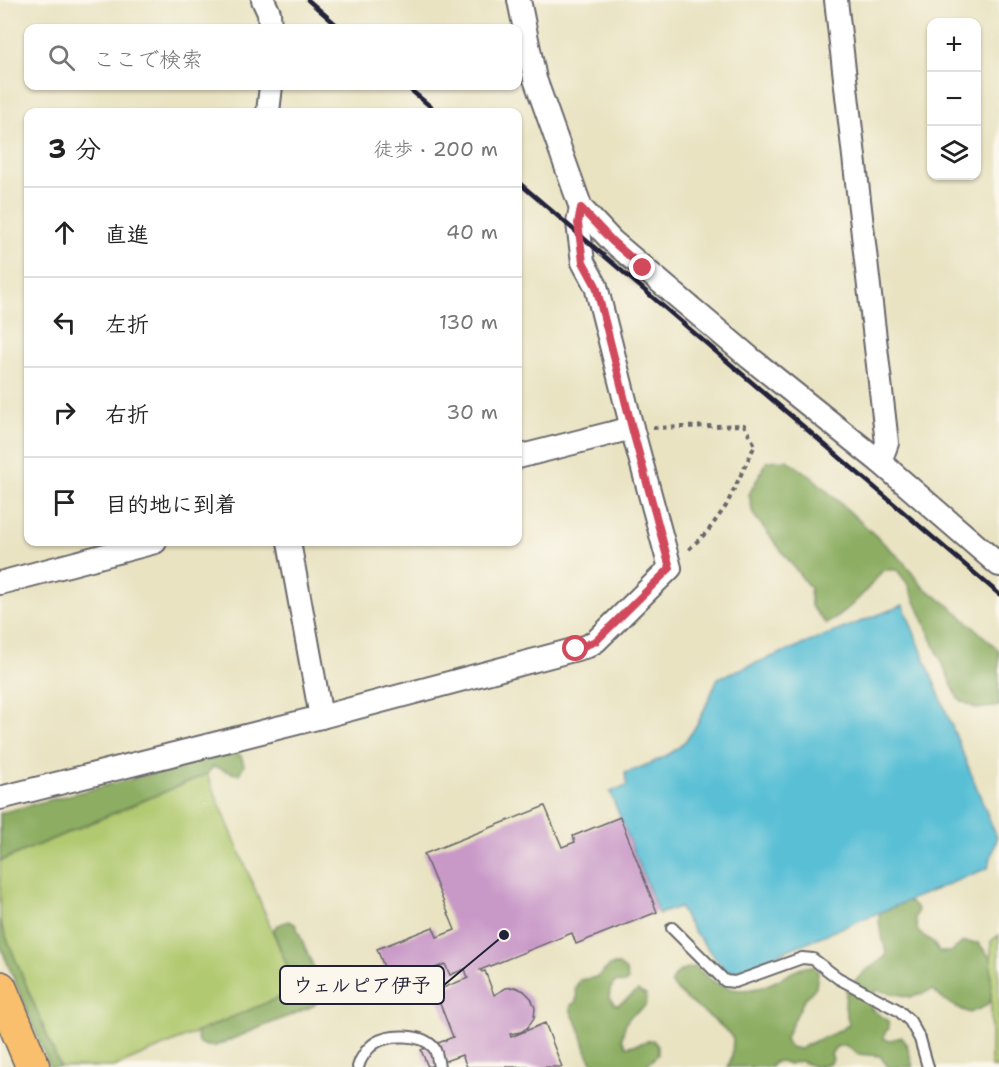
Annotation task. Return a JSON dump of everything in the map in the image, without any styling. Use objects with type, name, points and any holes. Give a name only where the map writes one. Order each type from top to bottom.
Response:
[{"type":"main road","points":[[0,988],[33,1067]]},
{"type":"street","points":[[263,0],[269,13],[270,24]]},
{"type":"street","points":[[519,0],[536,79],[581,208],[612,241],[705,321],[880,462],[999,565]]},
{"type":"street","points":[[836,0],[887,443],[880,462]]},
{"type":"street","points":[[268,108],[271,90]]},
{"type":"street","points":[[0,798],[321,717],[588,646],[596,641],[670,568],[596,286],[581,254],[578,223],[581,208]]},
{"type":"street","points":[[522,456],[632,428]]},
{"type":"street","points":[[0,582],[140,546]]},
{"type":"street","points":[[290,546],[321,717]]},
{"type":"lane","points":[[672,928],[725,981],[735,982],[802,958],[813,959],[838,978],[898,1010],[910,1021],[920,1038],[928,1067]]},
{"type":"lane","points":[[358,1067],[374,1044],[385,1039],[408,1037],[427,1042],[434,1049],[439,1067]]},
{"type":"path","points":[[632,428],[744,426],[755,445],[726,506],[708,531],[670,568]]},
{"type":"green space","points":[[787,460],[813,478],[902,560],[923,587],[951,607],[999,650],[999,706],[977,709],[958,699],[907,583],[897,570],[883,570],[857,600],[826,624],[811,606],[810,588],[753,514],[749,494],[767,461]]},
{"type":"green space","points":[[235,752],[241,756],[244,765],[239,774],[213,767],[207,774],[0,861],[0,813]]},
{"type":"green space","points":[[207,774],[297,990],[114,1067],[60,1067],[0,922],[0,861]]},
{"type":"green space","points":[[908,901],[918,909],[915,918],[918,932],[933,942],[939,952],[951,952],[963,942],[978,943],[991,958],[991,1000],[986,1006],[970,1013],[950,1004],[933,990],[910,997],[876,990],[869,1002],[871,1009],[888,1021],[889,1029],[885,1032],[884,1039],[902,1037],[907,1045],[913,1067],[888,1067],[880,1056],[857,1054],[845,1045],[836,1047],[831,1054],[833,1059],[831,1063],[815,1067],[800,1061],[789,1064],[781,1061],[775,1062],[771,1067],[728,1067],[732,1056],[733,1038],[718,1023],[685,998],[671,983],[680,971],[696,967],[724,987],[755,989],[799,969],[813,966],[818,972],[816,987],[804,1000],[785,1039],[790,1047],[800,1049],[849,1024],[845,1007],[846,990],[864,972],[886,956],[879,923],[880,912]]},
{"type":"green space","points":[[288,921],[295,924],[321,984],[321,999],[313,1006],[215,1046],[198,1043],[197,1032],[297,990],[273,931],[276,926]]},
{"type":"green space","points":[[0,922],[60,1067],[50,1067],[0,945]]},
{"type":"green space","points":[[999,935],[999,1067],[991,1067],[991,941]]},
{"type":"green space","points":[[611,965],[619,965],[626,971],[628,980],[625,983],[615,982],[611,988],[610,996],[614,1004],[618,1005],[638,991],[646,995],[645,1006],[627,1021],[622,1039],[626,1046],[653,1040],[658,1046],[658,1055],[644,1067],[596,1067],[586,1051],[580,1029],[571,1012],[571,1005],[576,1002],[577,996],[575,988],[580,980],[597,977]]},
{"type":"water","points":[[903,605],[997,838],[988,868],[734,972],[726,971],[692,929],[679,907],[659,914],[610,792],[627,786],[625,773],[663,757],[686,740],[702,715],[718,678]]},
{"type":"building","points":[[545,806],[562,847],[575,842],[573,836],[620,817],[657,912],[576,944],[572,933],[480,970],[485,971],[494,995],[506,988],[515,987],[524,991],[531,998],[535,1008],[534,1018],[528,1027],[521,1032],[510,1034],[511,1037],[545,1023],[562,1067],[467,1067],[462,1055],[428,1067],[421,1050],[453,1037],[435,991],[468,978],[465,969],[450,975],[445,964],[433,969],[435,973],[393,990],[377,949],[433,927],[437,937],[455,930],[424,854]]},
{"type":"railway","points":[[308,0],[335,24]]},
{"type":"railway","points":[[411,90],[432,108]]},
{"type":"railway","points":[[522,185],[999,594]]},
{"type":"place","name":"ウェルピア伊予","points":[[504,935]]},
{"type":"route","points":[[576,649],[596,641],[670,568],[596,286],[581,254],[578,223],[581,208],[612,241],[643,268]]}]
